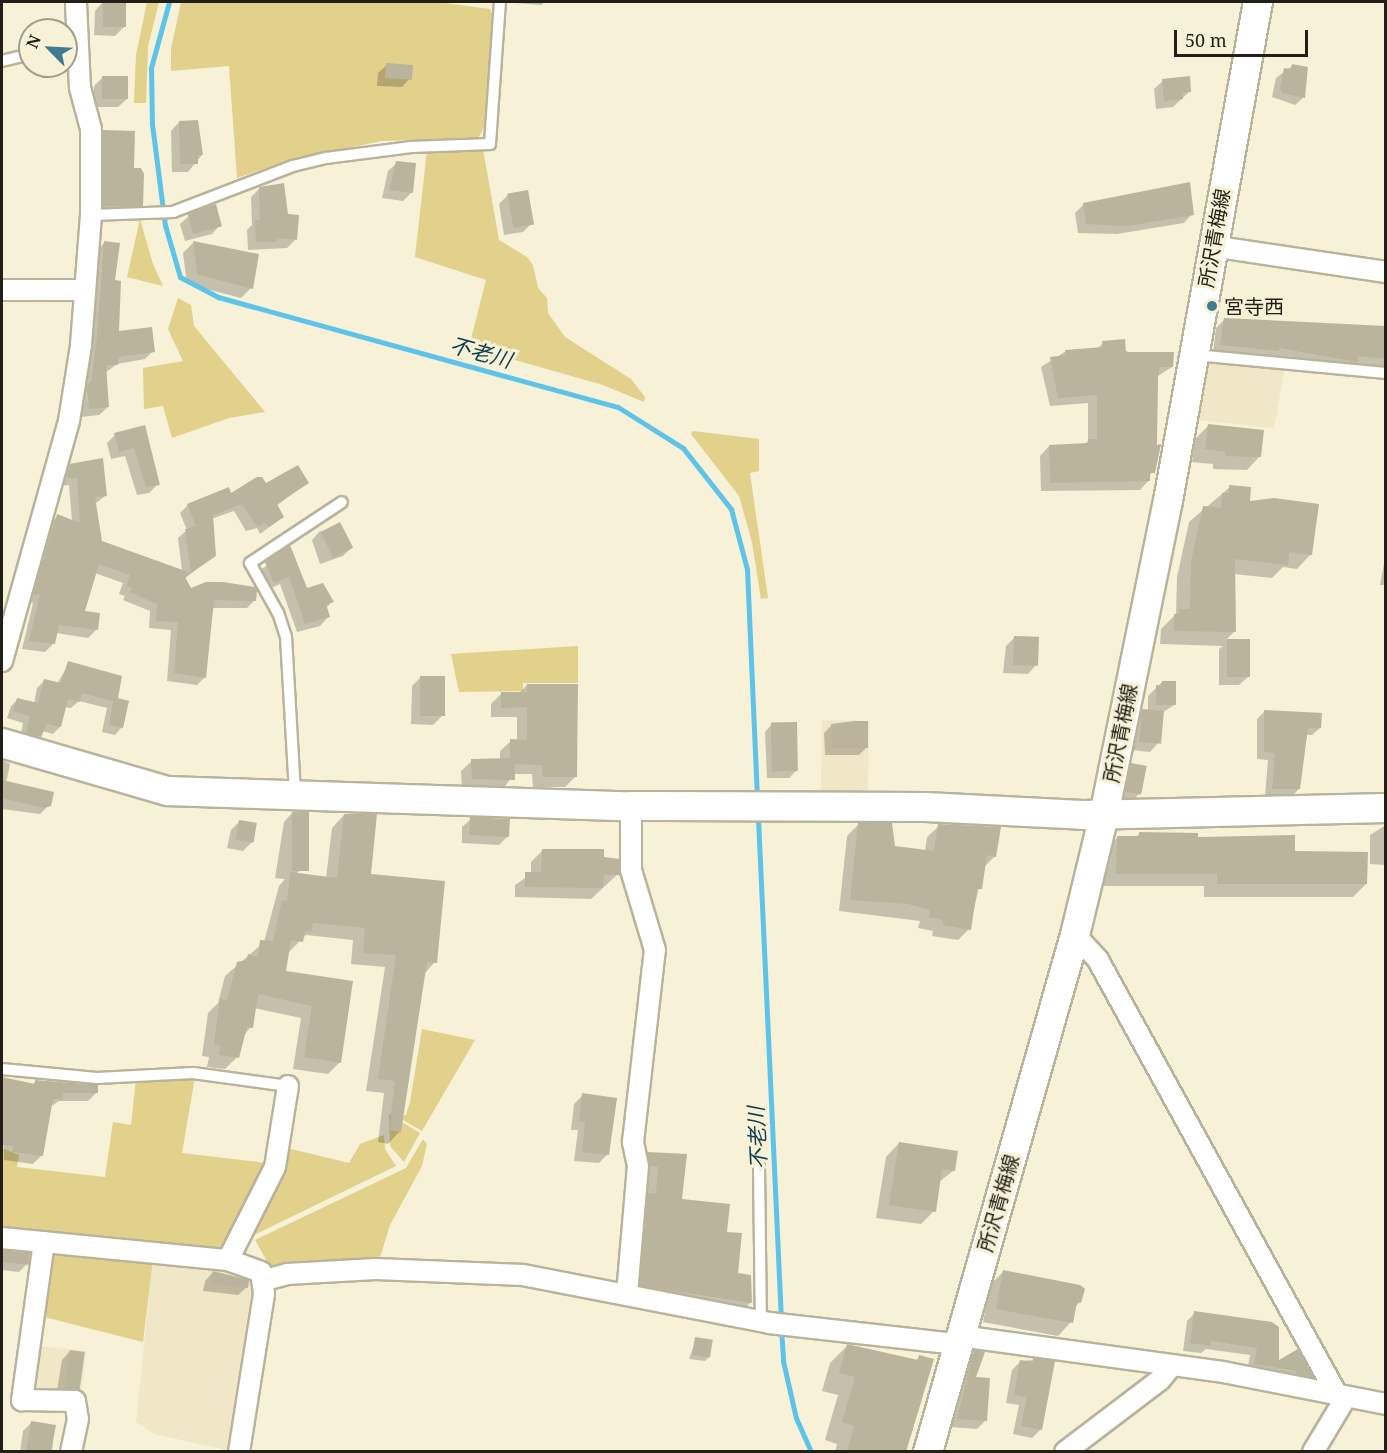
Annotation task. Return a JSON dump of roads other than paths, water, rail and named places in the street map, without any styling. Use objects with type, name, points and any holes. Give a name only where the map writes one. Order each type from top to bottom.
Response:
[{"type":"main road","name":"所沢青梅線","points":[[928,1452],[958,1340],[1076,935],[1104,815],[1194,355],[1258,2]]},
{"type":"main road","points":[[2,743],[167,791],[295,797],[631,806],[757,805],[1104,815],[1386,808]]},
{"type":"street","points":[[74,18],[76,2]]},
{"type":"street","points":[[2,661],[69,422],[81,345],[83,290],[90,215],[91,129],[78,78]]},
{"type":"street","points":[[1212,246],[1386,272]]},
{"type":"street","points":[[2,290],[83,290]]},
{"type":"street","points":[[627,1294],[638,1166],[633,1142],[655,950],[631,870],[631,806]]},
{"type":"street","points":[[1076,935],[1098,960],[1341,1396]]},
{"type":"street","points":[[228,1260],[275,1167],[288,1086]]},
{"type":"street","points":[[2,1238],[228,1260],[246,1264],[261,1272],[265,1280],[238,1452]]},
{"type":"street","points":[[44,1242],[22,1400],[75,1401],[78,1419],[71,1452]]},
{"type":"street","points":[[265,1280],[287,1274],[376,1269],[523,1275],[772,1323],[958,1340],[1173,1365],[1386,1404]]},
{"type":"street","points":[[1065,1452],[1160,1380],[1173,1365]]},
{"type":"street","points":[[1313,1452],[1341,1396]]},
{"type":"lane","points":[[90,215],[173,212],[292,166],[326,158],[400,148],[490,144],[500,2]]},
{"type":"lane","points":[[2,61],[18,57]]},
{"type":"lane","points":[[1194,355],[1386,373]]},
{"type":"lane","points":[[295,797],[286,637],[278,613],[250,563],[342,502]]},
{"type":"lane","points":[[2,1069],[97,1078],[194,1073],[288,1086]]},
{"type":"lane","points":[[759,1167],[772,1323]]},
{"type":"waterway","name":"不老川","points":[[169,2],[151,68],[152,124],[165,225],[180,277],[218,297],[618,407],[683,448],[731,509],[747,569],[757,796]]},
{"type":"waterway","name":"不老川","points":[[758,818],[781,1320]]},
{"type":"waterway","name":"不老川","points":[[781,1329],[783,1361],[796,1418],[811,1452]]},
{"type":"place","name":"宮寺西","points":[[1212,306]]}]
